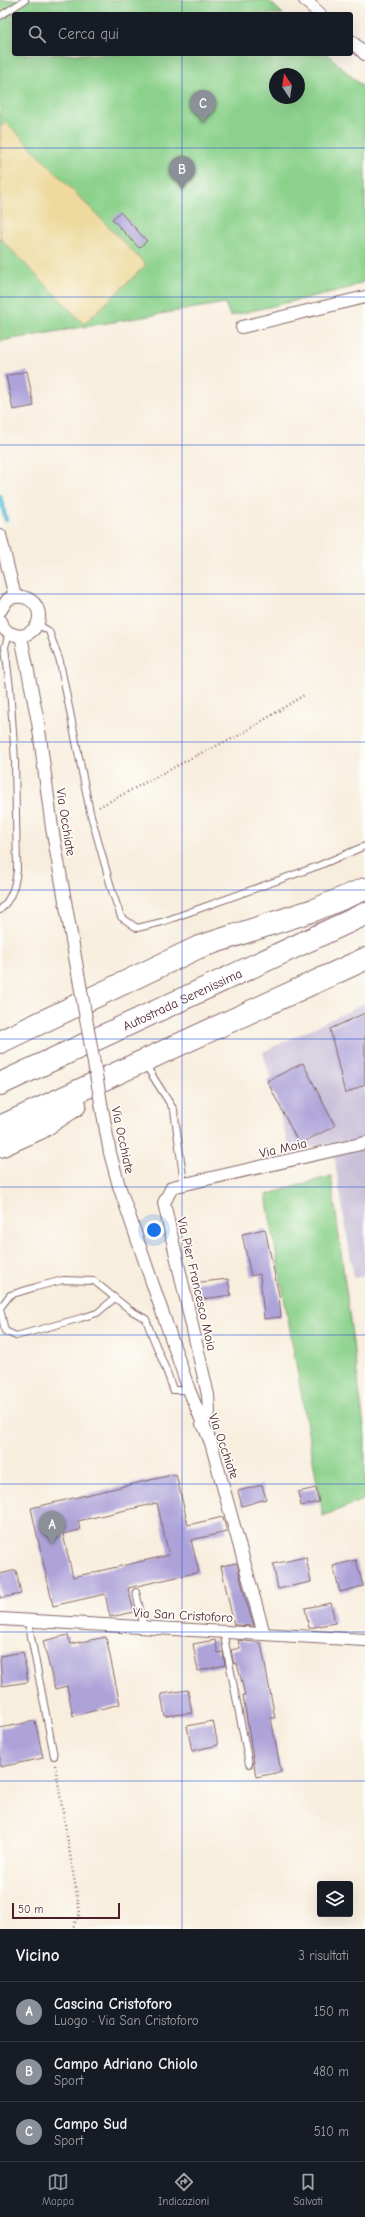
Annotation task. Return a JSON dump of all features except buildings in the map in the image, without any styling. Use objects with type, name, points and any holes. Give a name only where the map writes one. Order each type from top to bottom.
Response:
[{"type":"highway","points":[[0,1042],[199,947],[314,910],[365,889]]},
{"type":"highway","name":"Autostrada Serenissima","points":[[0,1084],[365,914]]},
{"type":"highway","points":[[0,1127],[365,959]]},
{"type":"highway","points":[[0,1146],[40,1128],[143,1061]]},
{"type":"street","points":[[305,0],[318,12]]},
{"type":"street","points":[[353,43],[365,54]]},
{"type":"street","points":[[242,327],[365,297]]},
{"type":"street","points":[[0,535],[15,597]]},
{"type":"street","points":[[0,611],[4,604],[15,597],[27,598],[36,606],[39,612],[37,624],[31,632],[15,635],[4,629],[0,620]]},
{"type":"street","name":"Via Occhiate","points":[[15,635],[38,722],[52,828],[110,1153],[119,1186],[189,1390],[211,1443],[264,1634]]},
{"type":"street","name":"Via Moia","points":[[208,1180],[365,1143]]},
{"type":"street","name":"Via Pier Francesco Moia","points":[[202,1424],[209,1412],[208,1395],[164,1203],[172,1187],[184,1183],[208,1180]]},
{"type":"street","name":"Via San Cristoforo","points":[[0,1619],[365,1640]]},
{"type":"lane","points":[[0,16],[26,0]]},
{"type":"lane","points":[[37,624],[49,632],[60,662],[90,812],[121,917],[137,928],[162,922],[318,866],[365,846]]},
{"type":"lane","points":[[0,910],[8,901],[15,887],[17,870],[15,761],[10,688],[5,647],[15,635]]},
{"type":"lane","points":[[143,1061],[174,1110],[184,1183]]},
{"type":"lane","points":[[115,1298],[97,1313],[81,1318],[16,1336],[4,1331],[0,1308],[10,1295],[63,1280],[94,1281],[115,1298],[146,1319],[153,1340],[166,1364],[174,1390],[189,1390]]},
{"type":"lane","points":[[136,1592],[144,1627]]},
{"type":"lane","points":[[28,1621],[54,1756]]},
{"type":"lane","points":[[223,1631],[249,1764]]},
{"type":"path","points":[[90,812],[203,752],[238,736],[304,695]]},
{"type":"path","points":[[54,1756],[80,1913],[72,1929]]},
{"type":"shaded area","points":[[365,1003],[365,1276],[354,1278],[332,1143],[290,1151],[263,1052]]},
{"type":"green space","points":[[0,0],[268,0],[281,12],[12,12],[12,56],[329,56],[365,89],[365,281],[349,288],[230,316],[225,303],[0,341]]},
{"type":"green space","points":[[331,1176],[365,1434],[365,1499],[323,1516],[266,1195]]},
{"type":"sand","points":[[6,122],[146,265],[84,324],[0,238],[0,128]]},
{"type":"waterway","points":[[0,496],[6,520]]},
{"type":"place","name":"Campo Sud","points":[[203,123]]},
{"type":"place","name":"Campo Adriano Chiolo","points":[[182,189]]},
{"type":"place","name":"Cascina Cristoforo","points":[[52,1544]]}]
